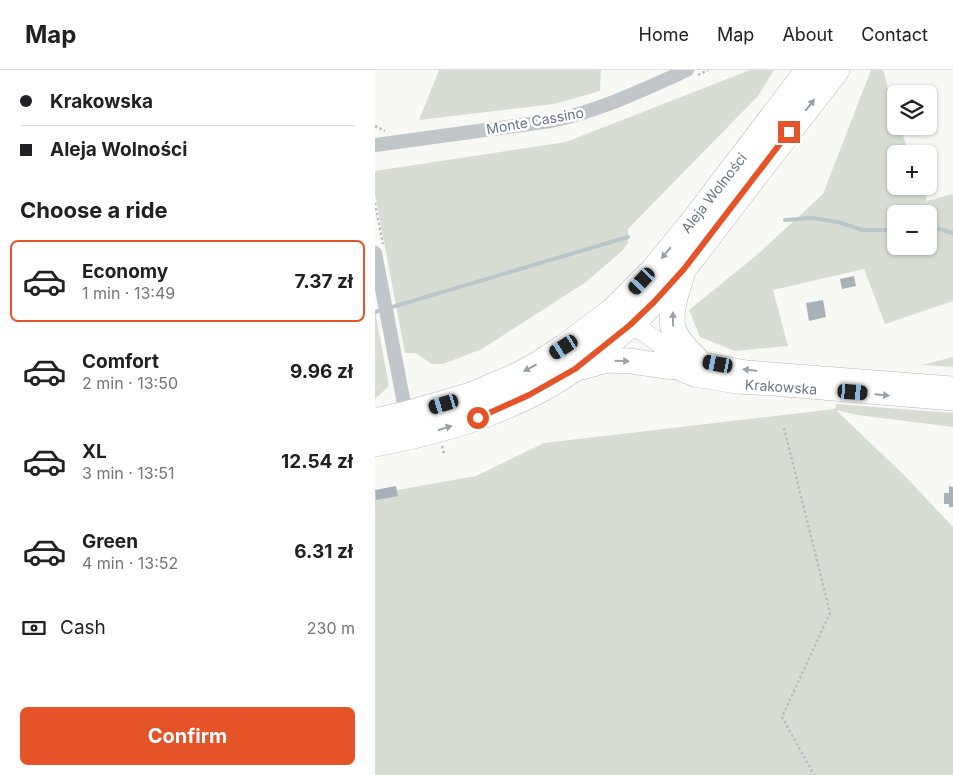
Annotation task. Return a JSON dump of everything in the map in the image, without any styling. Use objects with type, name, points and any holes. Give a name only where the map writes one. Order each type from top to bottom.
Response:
[{"type":"highway","name":"Aleja Wolności","points":[[575,369],[622,318],[653,270],[690,225],[808,70]]},
{"type":"highway","name":"Aleja Wolności","points":[[622,318],[649,307],[684,269],[837,70]]},
{"type":"highway","points":[[684,269],[671,320],[675,333],[683,346],[696,360]]},
{"type":"highway","points":[[375,444],[471,395],[520,374],[564,347],[622,318]]},
{"type":"highway","points":[[375,421],[409,426],[478,418],[529,395],[575,369],[607,360],[630,361],[671,367]]},
{"type":"main road","name":"Krakowska","points":[[622,318],[661,345],[696,360],[746,370],[953,386]]},
{"type":"main road","name":"Krakowska","points":[[622,318],[645,348],[671,367],[694,377],[737,384],[953,401]]},
{"type":"street","name":"Monte Cassino","points":[[375,145],[570,117],[623,99],[683,71]]},
{"type":"street","points":[[375,254],[399,385],[409,426]]},
{"type":"path","points":[[784,428],[830,613],[782,717],[814,775]]},
{"type":"shaded area","points":[[439,70],[601,70],[600,91],[554,104],[419,120]]},
{"type":"shaded area","points":[[750,70],[774,70],[758,96],[628,229],[628,243],[622,251],[586,282],[482,349],[443,364],[432,364],[415,353],[405,353],[375,194],[375,171],[566,142]]},
{"type":"shaded area","points":[[871,70],[883,70],[887,85],[887,135],[903,135],[906,145],[887,145],[887,195],[925,195],[927,201],[953,194],[953,301],[885,324],[864,269],[773,290],[788,346],[735,351],[700,337],[689,310],[758,254],[823,194]]},
{"type":"shaded area","points":[[375,311],[389,386],[375,399]]},
{"type":"shaded area","points":[[953,357],[953,367],[922,365]]},
{"type":"shaded area","points":[[836,404],[953,413],[953,427],[858,415],[836,410],[905,476],[953,527],[953,775],[375,775],[375,494],[476,476],[544,443],[835,409]]},
{"type":"building","points":[[854,276],[856,286],[842,289],[840,279]]},
{"type":"building","points":[[823,300],[826,317],[809,321],[806,303]]},
{"type":"building","points":[[396,486],[398,496],[376,500],[375,490]]},
{"type":"building","points":[[949,486],[953,487],[953,507],[949,507],[949,504],[944,504],[944,493],[949,493]]},
{"type":"waterway","points":[[785,220],[812,218],[838,222],[862,230],[887,230]]},
{"type":"waterway","points":[[937,230],[953,233]]},
{"type":"waterway","points":[[375,312],[628,237]]},
{"type":"route","points":[[478,418],[529,395],[575,369],[640,317],[684,269],[789,132]]}]
